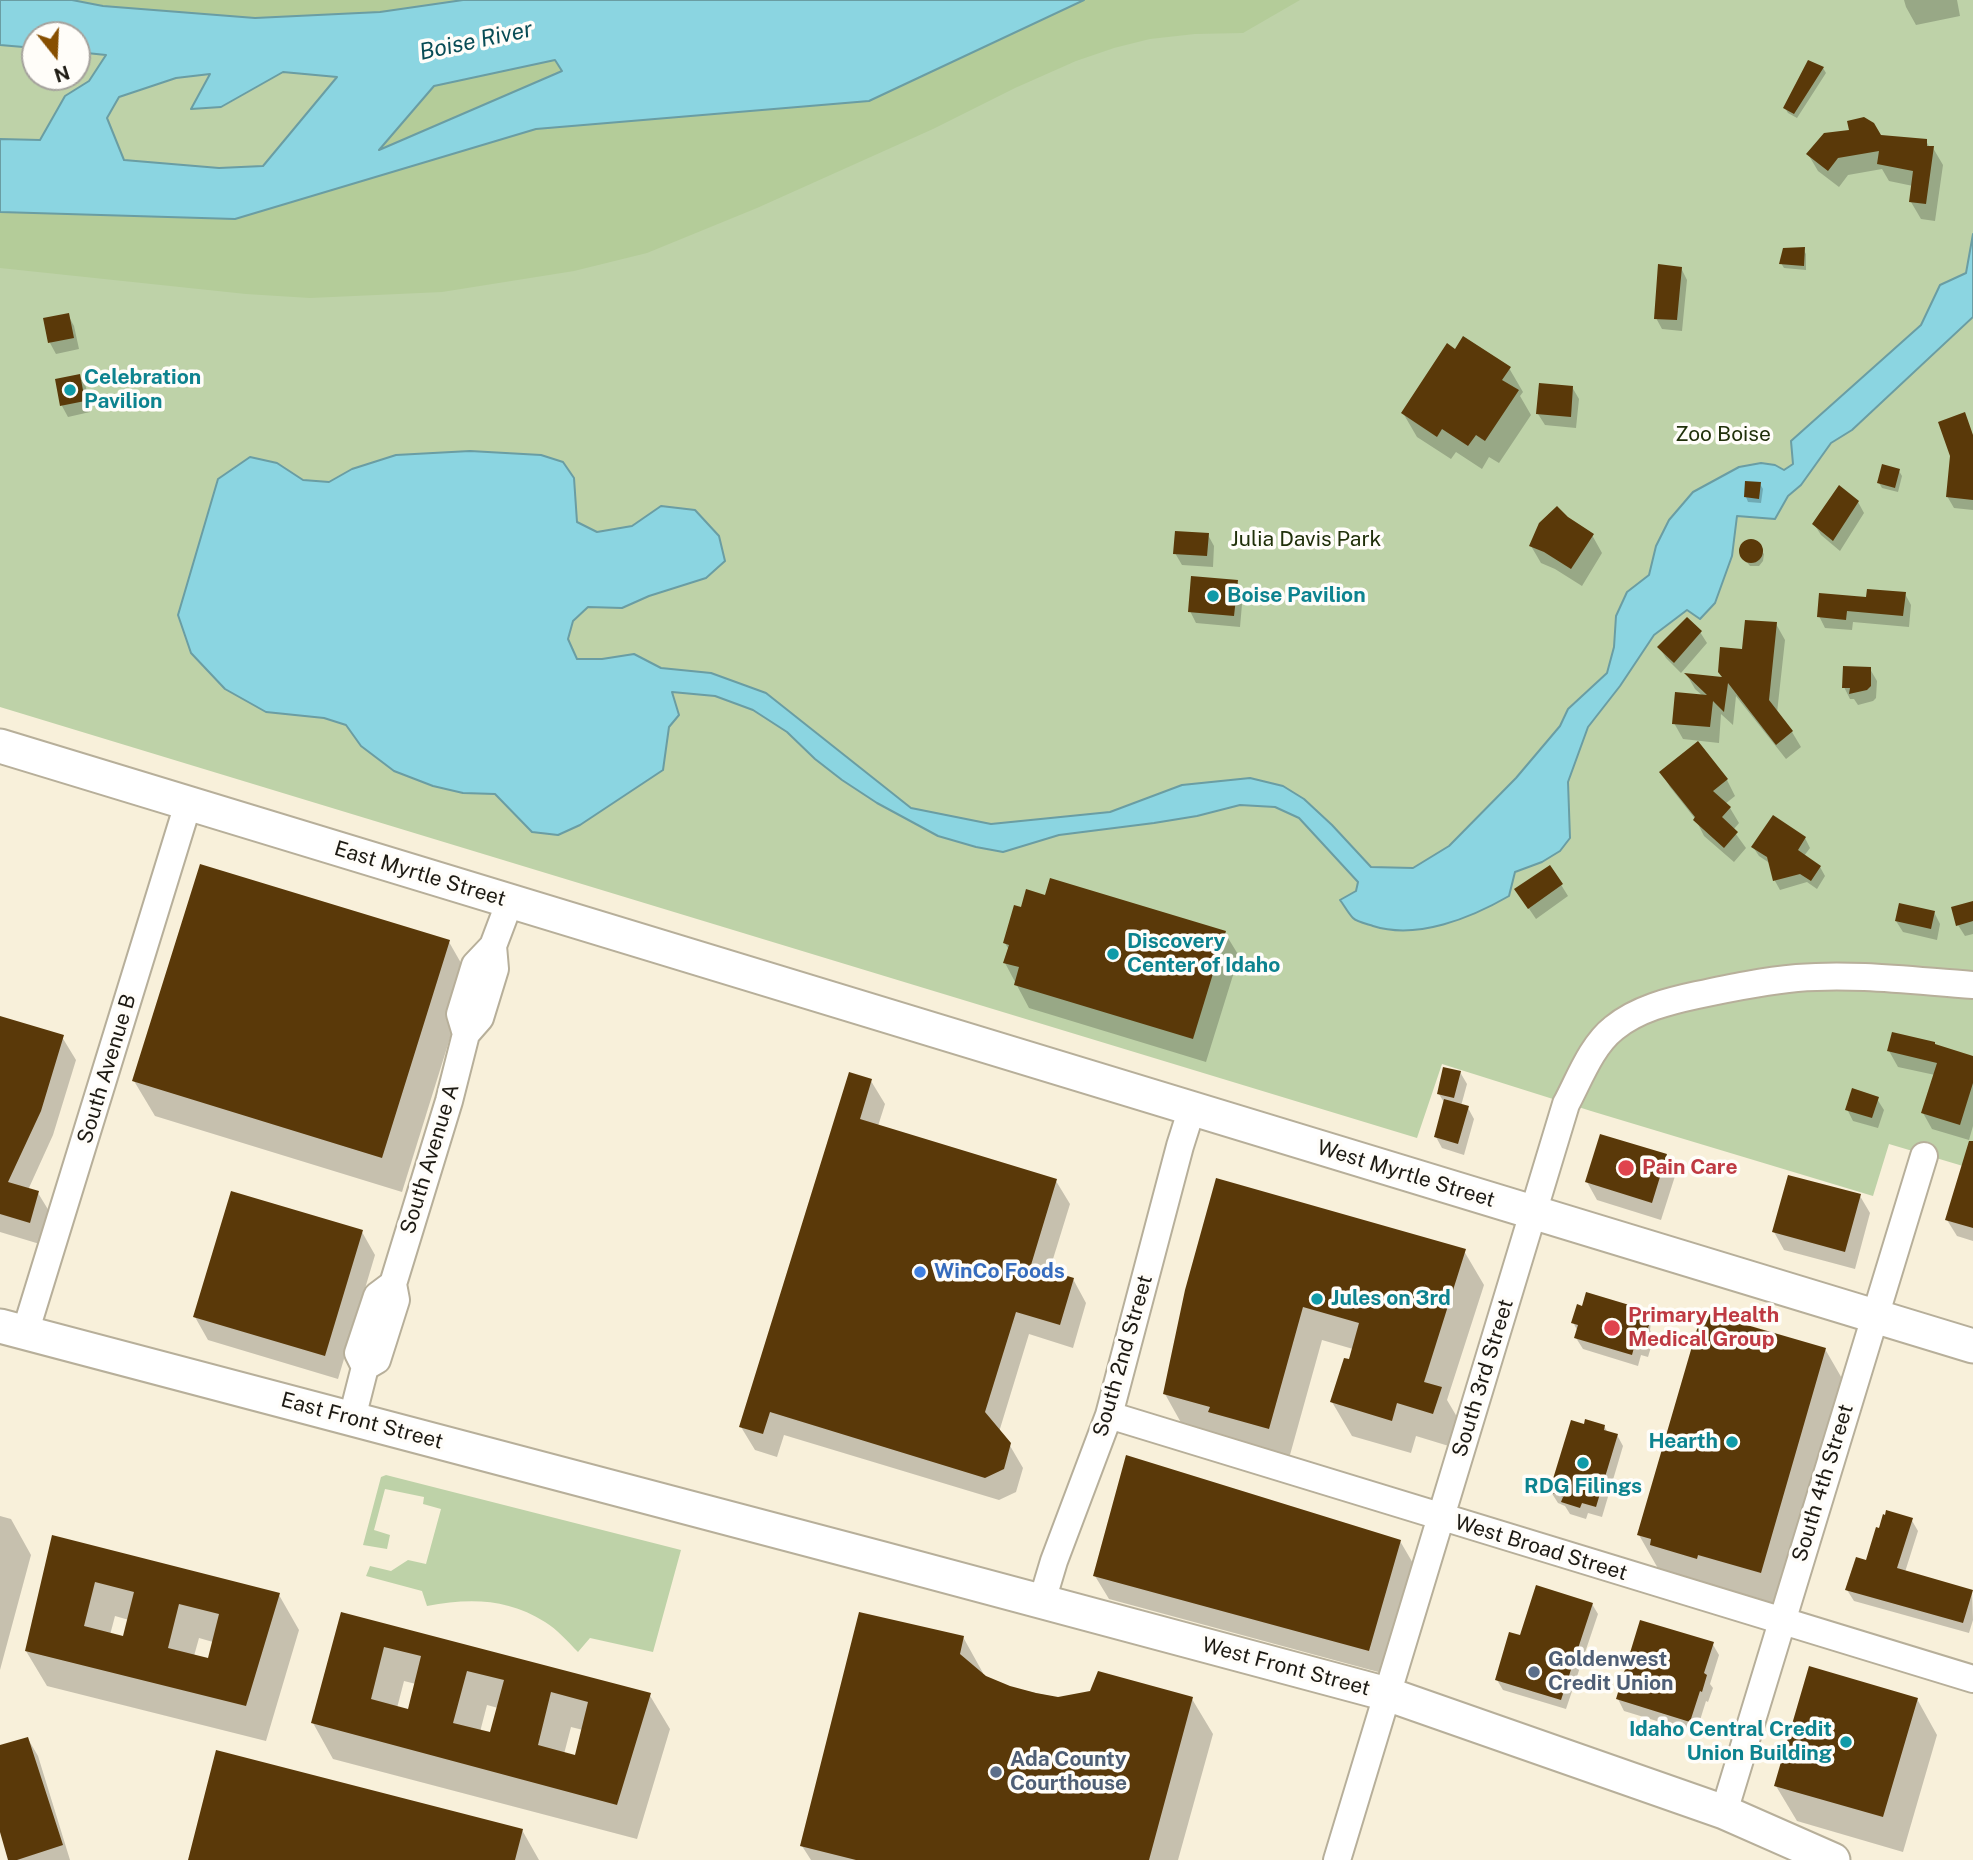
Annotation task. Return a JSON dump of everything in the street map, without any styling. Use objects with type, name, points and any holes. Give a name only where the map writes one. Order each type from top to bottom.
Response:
[{"type":"main road","name":"East Myrtle Street","points":[[0,746],[840,1001]]},
{"type":"main road","name":"West Myrtle Street","points":[[840,1001],[1973,1346]]},
{"type":"main road","name":"East Front Street","points":[[13,1330],[724,1517]]},
{"type":"main road","name":"West Front Street","points":[[724,1517],[1387,1694],[1724,1812],[1833,1860]]},
{"type":"street","name":"South Avenue B","points":[[13,1330],[188,804]]},
{"type":"street","name":"South Avenue A","points":[[352,1418],[365,1367],[377,1360],[396,1300],[393,1284],[449,1101],[466,1034],[480,1018],[495,969],[494,946],[510,901]]},
{"type":"street","name":"South 3rd Street","points":[[1337,1860],[1566,1104],[1594,1051],[1613,1028],[1644,1010],[1681,998],[1732,987],[1799,978],[1840,977],[1973,985]]},
{"type":"street","name":"South 2nd Street","points":[[1042,1601],[1054,1561],[1109,1415],[1192,1108]]},
{"type":"street","name":"South 4th Street","points":[[1724,1812],[1924,1156]]},
{"type":"street","name":"West Broad Street","points":[[1109,1415],[1973,1679]]},
{"type":"green space","points":[[72,0],[463,0],[380,12],[255,18],[103,6]]},
{"type":"green space","name":"Julia Davis Park","points":[[1084,0],[1973,0],[1973,1169],[1889,1144],[1873,1196],[1442,1064],[1417,1138],[0,707],[0,212],[235,219],[536,129],[869,101]]},
{"type":"green space","points":[[1084,0],[1300,0],[1243,33],[1150,39],[1076,61],[757,208],[647,253],[574,271],[442,292],[310,298],[246,294],[0,268],[0,212],[235,219],[536,129],[869,101]]},
{"type":"green space","points":[[0,45],[21,47],[21,91],[73,91],[65,96],[40,140],[0,139]]},
{"type":"green space","points":[[91,53],[107,55],[91,78]]},
{"type":"green space","points":[[555,59],[563,71],[377,151],[434,86]]},
{"type":"green space","points":[[283,72],[338,77],[263,166],[219,168],[124,160],[107,118],[119,97],[176,78],[211,74],[191,109],[222,107]]},
{"type":"green space","points":[[386,1475],[681,1550],[653,1652],[590,1638],[578,1652],[549,1625],[516,1608],[473,1601],[427,1606],[422,1591],[366,1576],[370,1566],[391,1571],[408,1560],[426,1564],[441,1509],[423,1504],[424,1497],[385,1489],[374,1530],[390,1535],[387,1549],[363,1545],[381,1477]]},
{"type":"water","name":"Boise River","points":[[0,0],[72,0],[103,6],[255,18],[380,12],[463,0],[1084,0],[869,101],[536,129],[235,219],[0,212],[0,139],[40,140],[65,96],[73,91],[91,91],[91,78],[106,55],[91,53],[91,21],[21,21],[21,47],[0,45]],"holes":[[[555,60],[562,71],[379,150],[434,86]],[[283,72],[337,77],[263,166],[219,168],[124,160],[107,118],[119,97],[176,78],[210,74],[191,109],[221,107]]]},
{"type":"water","points":[[1973,234],[1973,317],[1852,430],[1831,443],[1801,485],[1788,496],[1775,519],[1737,516],[1732,556],[1715,603],[1700,619],[1687,610],[1654,635],[1620,686],[1588,727],[1568,782],[1570,838],[1560,851],[1542,862],[1515,872],[1509,896],[1461,919],[1425,928],[1390,930],[1353,918],[1340,900],[1356,891],[1358,882],[1299,818],[1275,807],[1240,805],[1197,816],[1059,835],[1003,852],[976,847],[938,836],[877,803],[815,759],[787,732],[753,710],[715,696],[672,692],[679,715],[669,727],[663,770],[580,825],[558,835],[532,832],[495,794],[463,793],[433,786],[394,771],[361,746],[346,725],[324,718],[266,712],[225,689],[191,653],[178,615],[218,479],[250,457],[277,463],[303,480],[329,482],[352,469],[396,455],[470,451],[541,455],[563,462],[574,478],[577,522],[597,532],[632,526],[661,506],[695,510],[719,536],[725,561],[706,578],[649,596],[622,608],[588,607],[573,621],[568,639],[577,659],[602,659],[634,654],[661,668],[711,673],[766,693],[911,808],[991,824],[1110,812],[1182,785],[1250,778],[1283,786],[1304,799],[1371,867],[1413,868],[1449,846],[1516,778],[1560,726],[1568,709],[1607,673],[1614,647],[1616,616],[1627,592],[1649,575],[1656,546],[1669,520],[1693,492],[1739,467],[1761,463],[1775,465],[1784,470],[1793,464],[1791,441],[1921,325],[1940,285],[1966,273]]},
{"type":"building","points":[[1808,60],[1824,67],[1794,114],[1783,108]]},
{"type":"building","points":[[1864,117],[1874,123],[1881,135],[1927,139],[1927,146],[1934,146],[1926,204],[1909,202],[1913,171],[1877,164],[1879,151],[1838,158],[1828,171],[1806,154],[1824,133],[1849,130],[1847,121]]},
{"type":"building","points":[[1805,247],[1804,266],[1779,264],[1783,248]]},
{"type":"building","points":[[1658,264],[1682,267],[1677,320],[1654,319]]},
{"type":"building","points":[[69,313],[74,338],[48,343],[43,318]]},
{"type":"building","points":[[1463,336],[1511,367],[1502,380],[1519,390],[1485,441],[1476,435],[1468,446],[1442,429],[1437,437],[1401,413],[1447,343],[1455,349]]},
{"type":"building","name":"Celebration Pavilion","points":[[80,374],[85,401],[60,406],[55,379]]},
{"type":"building","points":[[1539,383],[1573,386],[1571,417],[1536,414]]},
{"type":"building","points":[[1965,412],[1973,435],[1973,500],[1946,497],[1950,456],[1938,422]]},
{"type":"building","points":[[1882,464],[1900,469],[1895,488],[1877,483]]},
{"type":"building","points":[[1745,481],[1761,482],[1759,499],[1744,497]]},
{"type":"building","points":[[1839,485],[1859,501],[1833,541],[1812,524]]},
{"type":"building","points":[[1557,506],[1568,517],[1594,534],[1571,569],[1529,546],[1539,523]]},
{"type":"building","points":[[1175,531],[1209,533],[1207,556],[1173,554]]},
{"type":"building","points":[[1751,539],[1759,543],[1763,551],[1759,559],[1751,563],[1743,559],[1739,551],[1743,543]]},
{"type":"building","name":"Boise Pavilion","points":[[1191,576],[1238,580],[1234,616],[1188,612]]},
{"type":"building","points":[[1867,589],[1906,592],[1903,616],[1847,611],[1846,620],[1817,617],[1819,593],[1866,597]]},
{"type":"building","points":[[1687,617],[1702,631],[1674,663],[1657,647]]},
{"type":"building","points":[[1745,620],[1777,622],[1769,700],[1793,731],[1776,745],[1728,683],[1724,712],[1713,701],[1710,727],[1672,724],[1675,692],[1707,695],[1684,673],[1722,677],[1718,672],[1720,647],[1742,649]]},
{"type":"building","points":[[1843,666],[1871,667],[1871,686],[1867,690],[1849,694],[1850,688],[1842,688]]},
{"type":"building","points":[[1698,741],[1728,779],[1713,791],[1731,807],[1722,817],[1738,832],[1724,848],[1693,820],[1695,817],[1659,772]]},
{"type":"building","points":[[1773,815],[1806,837],[1798,850],[1821,866],[1811,881],[1800,874],[1773,881],[1767,857],[1751,847]]},
{"type":"building","points":[[200,864],[450,940],[382,1158],[132,1081]]},
{"type":"building","points":[[1550,865],[1563,884],[1528,909],[1514,889]]},
{"type":"building","name":"Discovery Center of Idaho","points":[[1050,878],[1226,931],[1193,1039],[1014,985],[1019,967],[1003,963],[1009,945],[1003,943],[1014,905],[1021,907],[1026,889],[1045,895]]},
{"type":"building","points":[[1973,901],[1973,921],[1956,926],[1951,907]]},
{"type":"building","points":[[1899,903],[1935,911],[1931,929],[1895,921]]},
{"type":"building","points":[[0,1016],[64,1035],[41,1111],[8,1182],[39,1191],[30,1223],[0,1214]]},
{"type":"building","points":[[1892,1032],[1935,1042],[1973,1056],[1973,1083],[1960,1125],[1921,1113],[1937,1063],[1887,1051]]},
{"type":"building","points":[[1443,1067],[1461,1071],[1454,1098],[1437,1094]]},
{"type":"building","name":"WinCo Foods","points":[[849,1072],[872,1079],[860,1119],[1057,1179],[1031,1265],[1074,1278],[1060,1325],[1016,1312],[985,1412],[1011,1443],[1004,1469],[985,1478],[770,1412],[763,1434],[739,1427]]},
{"type":"building","points":[[1852,1088],[1879,1097],[1872,1118],[1845,1110]]},
{"type":"building","points":[[1444,1099],[1469,1106],[1458,1144],[1434,1137]]},
{"type":"building","name":"Pain Care","points":[[1600,1134],[1667,1154],[1652,1203],[1585,1182]]},
{"type":"building","points":[[1969,1141],[1973,1141],[1973,1228],[1945,1220]]},
{"type":"building","points":[[1788,1175],[1861,1194],[1845,1252],[1772,1232]]},
{"type":"building","name":"Jules on 3rd","points":[[1216,1178],[1466,1249],[1424,1382],[1442,1387],[1433,1414],[1397,1403],[1392,1421],[1330,1402],[1344,1358],[1349,1359],[1359,1323],[1303,1307],[1269,1429],[1208,1412],[1210,1407],[1163,1394],[1185,1290]]},
{"type":"building","points":[[231,1191],[363,1230],[325,1356],[193,1317]]},
{"type":"building","points":[[1586,1292],[1646,1310],[1642,1323],[1649,1325],[1642,1346],[1635,1344],[1632,1355],[1574,1338],[1578,1325],[1571,1323],[1577,1304],[1582,1306]]},
{"type":"building","name":"Hearth","points":[[1702,1312],[1826,1348],[1761,1573],[1650,1545],[1651,1539],[1637,1535]]},
{"type":"building","name":"RDG Filings","points":[[1585,1419],[1605,1425],[1604,1430],[1618,1434],[1596,1507],[1582,1503],[1580,1508],[1561,1502],[1563,1497],[1549,1492],[1571,1420],[1584,1424]]},
{"type":"building","points":[[1126,1455],[1401,1540],[1369,1651],[1093,1576]]},
{"type":"building","points":[[1886,1510],[1913,1518],[1897,1568],[1973,1590],[1963,1623],[1845,1590],[1856,1557],[1866,1560],[1876,1527],[1879,1528]]},
{"type":"building","points":[[52,1535],[280,1593],[246,1706],[25,1651]],"holes":[[[95,1582],[134,1592],[123,1636],[84,1626]],[[179,1604],[219,1614],[208,1658],[168,1648]]]},
{"type":"building","points":[[1536,1585],[1593,1603],[1561,1700],[1495,1680],[1509,1632],[1520,1635]]},
{"type":"building","points":[[341,1612],[651,1693],[617,1805],[311,1723]],"holes":[[[384,1647],[421,1656],[408,1709],[371,1699]],[[467,1671],[504,1680],[490,1732],[453,1723]],[[551,1692],[588,1702],[575,1755],[538,1745]]]},
{"type":"building","name":"Ada County Courthouse","points":[[859,1612],[964,1636],[960,1654],[986,1676],[1036,1693],[1058,1697],[1090,1691],[1098,1671],[1193,1697],[1149,1860],[856,1860],[800,1846]]},
{"type":"building","points":[[1640,1620],[1714,1642],[1704,1673],[1707,1675],[1702,1692],[1700,1691],[1690,1722],[1616,1699]]},
{"type":"building","name":"Idaho Central Credit Union Building","points":[[1809,1666],[1918,1698],[1883,1817],[1774,1786]]},
{"type":"building","points":[[28,1737],[63,1845],[17,1860],[8,1860],[0,1832],[0,1745]]},
{"type":"building","points":[[216,1750],[523,1829],[515,1860],[188,1860]]},
{"type":"place","name":"Celebration Pavilion","points":[[70,390]]},
{"type":"place","name":"Boise Pavilion","points":[[1213,596]]},
{"type":"place","name":"Discovery Center of Idaho","points":[[1113,954]]},
{"type":"place","name":"Pain Care","points":[[1626,1168]]},
{"type":"place","name":"WinCo Foods","points":[[920,1272]]},
{"type":"place","name":"Jules on 3rd","points":[[1317,1299]]},
{"type":"place","name":"Primary Health Medical Group","points":[[1612,1328]]},
{"type":"place","name":"Hearth","points":[[1732,1442]]},
{"type":"place","name":"RDG Filings","points":[[1583,1463]]},
{"type":"place","name":"Goldenwest Credit Union","points":[[1534,1672]]},
{"type":"place","name":"Idaho Central Credit Union Building","points":[[1846,1742]]},
{"type":"place","name":"Ada County Courthouse","points":[[996,1772]]},
{"type":"park label","name":"Zoo Boise","points":[[1723,435]]}]
